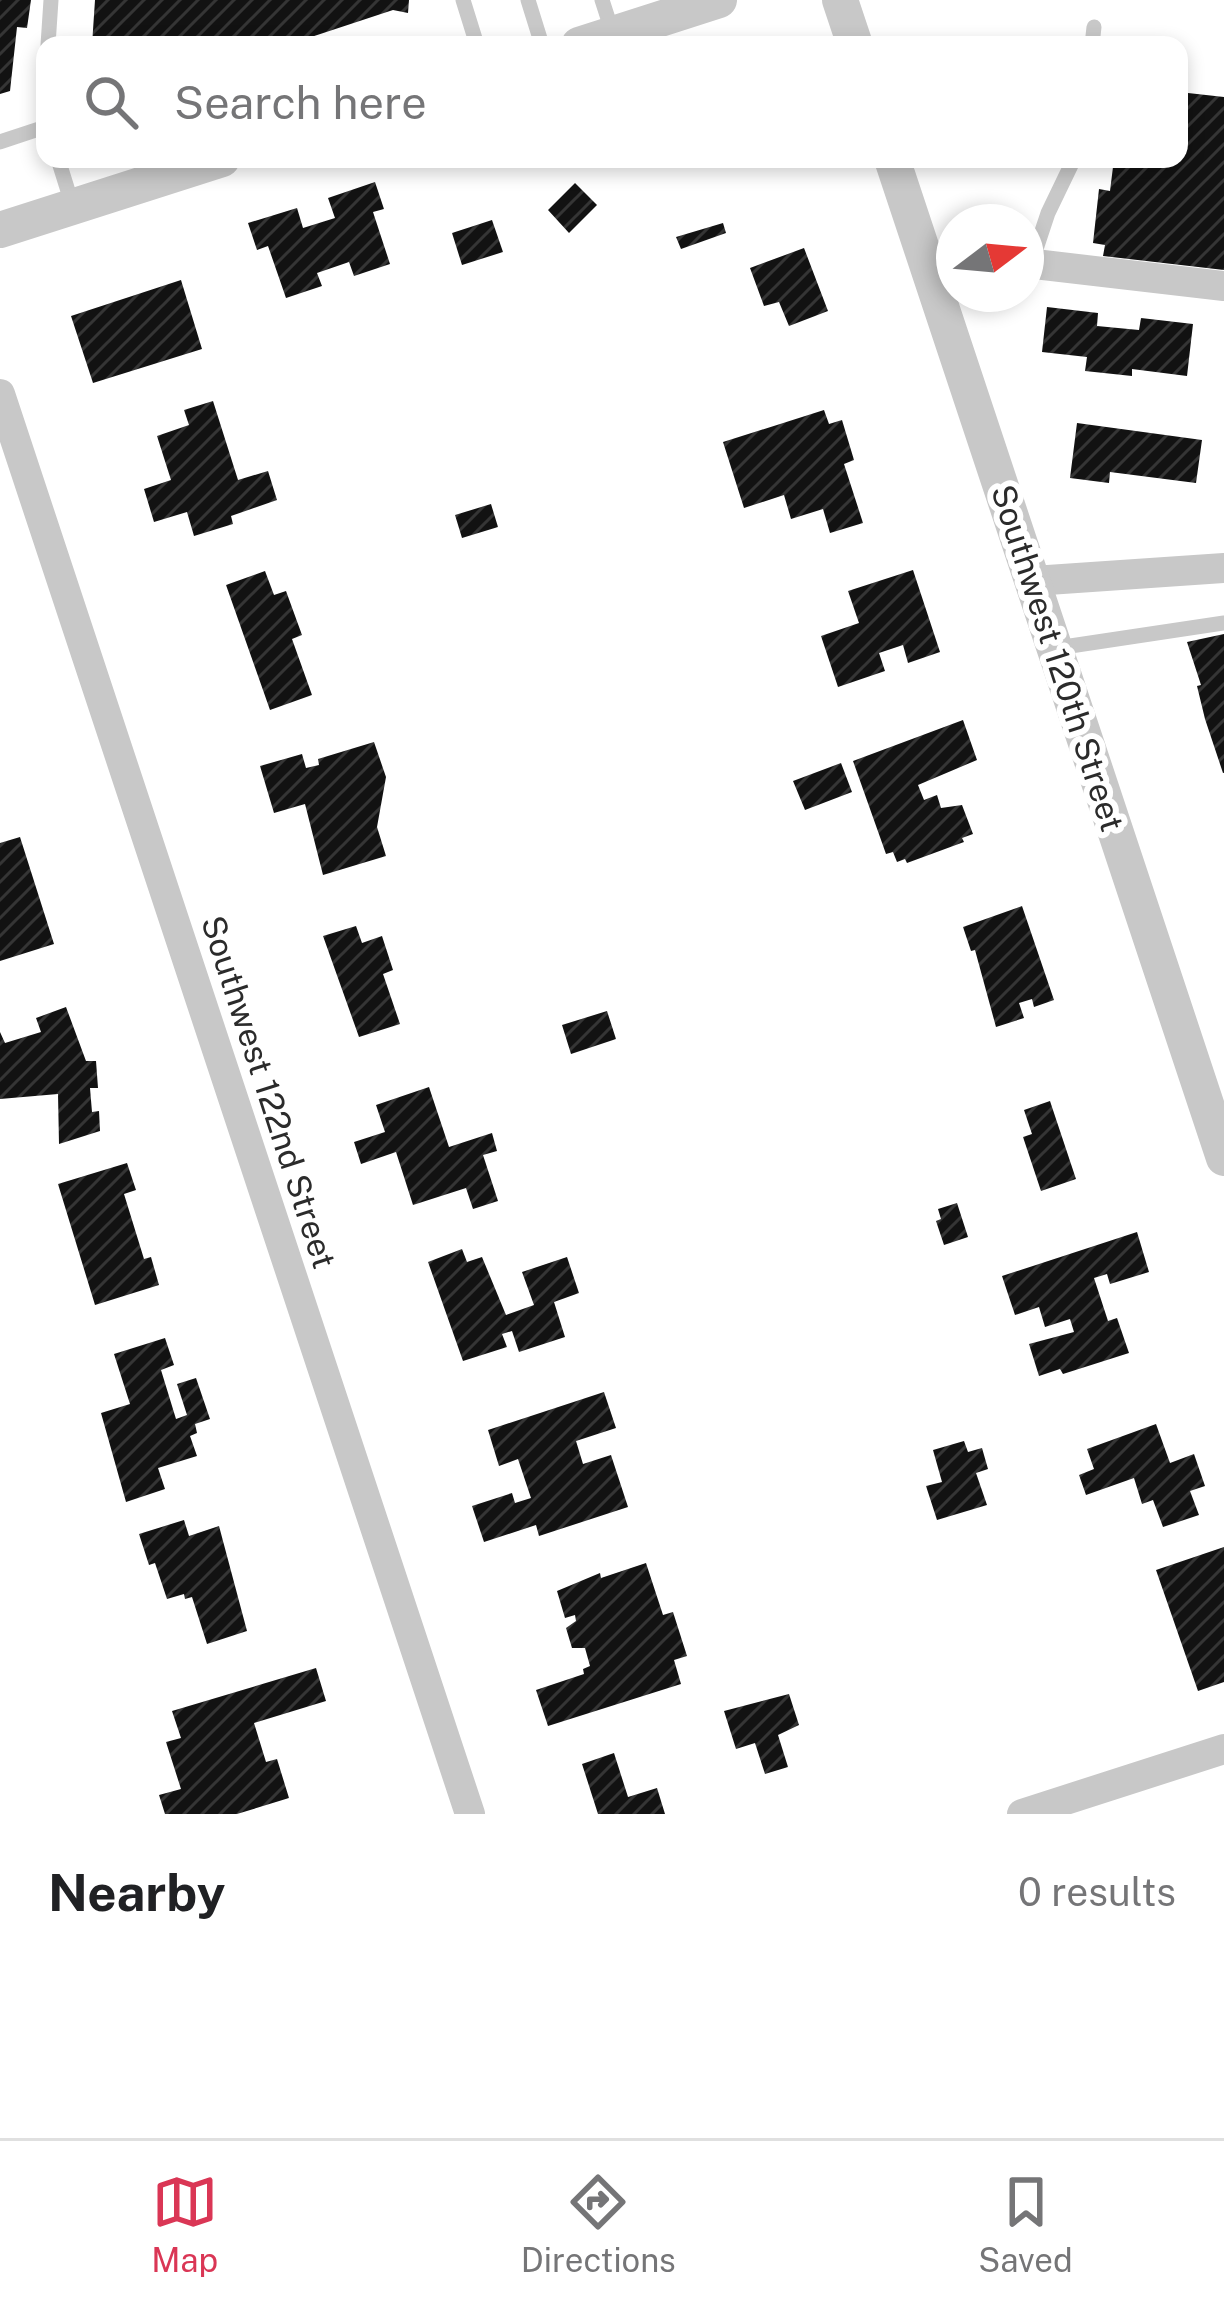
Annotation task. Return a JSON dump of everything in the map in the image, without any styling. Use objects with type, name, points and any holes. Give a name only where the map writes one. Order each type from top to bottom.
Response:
[{"type":"street","points":[[598,26],[718,0]]},
{"type":"street","points":[[840,0],[852,36]]},
{"type":"street","points":[[0,230],[193,168]]},
{"type":"street","name":"Southwest 120th Street","points":[[896,168],[936,254]]},
{"type":"street","points":[[1044,266],[1224,286]]},
{"type":"street","name":"Southwest 120th Street","points":[[954,312],[1054,649],[1224,1158]]},
{"type":"street","name":"Southwest 122nd Street","points":[[0,394],[470,1814]]},
{"type":"street","points":[[1033,581],[1224,568]]},
{"type":"street","points":[[1022,1814],[1224,1749]]},
{"type":"lane","points":[[49,36],[51,0]]},
{"type":"lane","points":[[464,0],[474,36]]},
{"type":"lane","points":[[528,0],[539,36]]},
{"type":"lane","points":[[1093,36],[1094,27]]},
{"type":"lane","points":[[0,142],[36,130]]},
{"type":"lane","points":[[61,168],[73,207]]},
{"type":"lane","points":[[1044,224],[1070,168]]},
{"type":"lane","points":[[1054,649],[1224,623]]},
{"type":"building","points":[[0,0],[31,0],[27,28],[17,27],[10,91],[0,94]]},
{"type":"building","points":[[95,0],[409,0],[408,13],[393,10],[314,36],[93,36]]},
{"type":"building","points":[[1188,93],[1224,97],[1224,270],[1103,256],[1105,245],[1093,243],[1099,189],[1110,191],[1113,168],[1188,168]]},
{"type":"building","points":[[375,182],[384,209],[373,212],[390,264],[354,276],[349,262],[317,273],[322,286],[286,298],[268,246],[257,250],[248,223],[297,208],[303,228],[335,218],[328,198]]},
{"type":"building","points":[[575,183],[597,205],[569,233],[548,210]]},
{"type":"building","points":[[492,220],[503,252],[462,265],[452,233]]},
{"type":"building","points":[[723,223],[726,233],[681,249],[676,237]]},
{"type":"building","points":[[804,248],[828,311],[789,326],[779,302],[764,306],[750,268]]},
{"type":"building","points":[[181,280],[202,349],[93,383],[71,316]]},
{"type":"building","points":[[1047,307],[1098,313],[1097,326],[1139,330],[1141,318],[1193,324],[1187,376],[1132,369],[1132,376],[1085,371],[1087,357],[1042,352]]},
{"type":"building","points":[[213,401],[238,480],[268,471],[277,500],[231,516],[233,524],[194,536],[187,512],[154,522],[144,489],[171,480],[157,436],[189,425],[184,410]]},
{"type":"building","points":[[824,410],[829,424],[842,420],[854,460],[844,464],[863,523],[830,533],[823,509],[791,519],[784,495],[744,508],[723,442]]},
{"type":"building","points":[[1077,423],[1202,440],[1196,483],[1110,472],[1109,483],[1070,478]]},
{"type":"building","points":[[491,504],[498,527],[462,538],[455,515]]},
{"type":"building","points":[[913,570],[940,652],[908,663],[903,645],[879,653],[885,671],[838,687],[821,636],[859,623],[848,591]]},
{"type":"building","points":[[265,571],[274,595],[286,591],[302,635],[292,639],[312,695],[270,710],[226,585]]},
{"type":"building","points":[[1224,634],[1224,773],[1223,773],[1187,642]]},
{"type":"building","points":[[963,720],[977,760],[918,785],[924,800],[937,795],[941,808],[962,805],[973,834],[962,838],[964,842],[907,863],[905,859],[897,862],[893,852],[886,854],[853,761]]},
{"type":"building","points":[[374,742],[386,777],[377,827],[386,856],[323,875],[305,804],[274,813],[260,766],[302,754],[306,768],[319,765],[318,759]]},
{"type":"building","points":[[841,763],[852,792],[805,810],[793,781]]},
{"type":"building","points":[[20,837],[54,944],[0,961],[0,843]]},
{"type":"building","points":[[1022,906],[1054,1000],[1034,1007],[1032,999],[1019,1003],[1024,1018],[996,1027],[975,950],[971,951],[963,927]]},
{"type":"building","points":[[356,926],[362,943],[382,936],[393,970],[383,974],[400,1024],[359,1037],[323,936]]},
{"type":"building","points":[[66,1007],[86,1061],[96,1061],[98,1088],[90,1088],[100,1131],[59,1144],[58,1094],[0,1099],[0,1032],[5,1043],[41,1032],[36,1018]]},
{"type":"building","points":[[607,1011],[616,1039],[571,1054],[562,1025]]},
{"type":"building","points":[[429,1087],[449,1147],[492,1133],[497,1151],[483,1155],[498,1201],[473,1209],[466,1188],[413,1205],[396,1152],[361,1164],[354,1142],[385,1132],[376,1105]]},
{"type":"building","points":[[1050,1101],[1076,1179],[1041,1191],[1023,1137],[1032,1134],[1024,1110]]},
{"type":"building","points":[[127,1163],[136,1190],[124,1194],[144,1259],[151,1257],[159,1285],[95,1305],[58,1184]]},
{"type":"building","points":[[957,1203],[968,1237],[944,1245],[936,1221],[941,1219],[938,1209]]},
{"type":"building","points":[[1137,1232],[1149,1272],[1110,1284],[1107,1274],[1094,1278],[1108,1321],[1117,1318],[1129,1353],[1063,1374],[1060,1369],[1039,1376],[1029,1344],[1074,1332],[1070,1319],[1045,1327],[1039,1307],[1015,1315],[1002,1276]]},
{"type":"building","points":[[462,1249],[467,1262],[482,1257],[506,1315],[534,1305],[522,1272],[567,1257],[579,1293],[554,1302],[565,1337],[519,1352],[512,1331],[502,1334],[507,1347],[463,1361],[428,1262]]},
{"type":"building","points":[[165,1338],[174,1365],[161,1370],[176,1419],[187,1415],[177,1384],[196,1378],[210,1419],[195,1424],[197,1433],[190,1436],[197,1456],[158,1468],[165,1489],[126,1502],[101,1413],[130,1404],[114,1354]]},
{"type":"building","points":[[604,1392],[616,1428],[576,1441],[583,1464],[611,1455],[628,1507],[539,1536],[536,1525],[484,1542],[472,1506],[512,1493],[515,1503],[531,1498],[518,1459],[499,1466],[488,1430]]},
{"type":"building","points":[[1156,1424],[1170,1463],[1194,1454],[1205,1486],[1190,1491],[1199,1515],[1163,1527],[1153,1500],[1142,1504],[1134,1478],[1086,1495],[1079,1475],[1094,1469],[1087,1449]]},
{"type":"building","points":[[964,1441],[968,1452],[982,1448],[988,1469],[976,1473],[987,1505],[937,1520],[926,1486],[942,1482],[933,1450]]},
{"type":"building","points":[[184,1520],[189,1536],[219,1526],[247,1631],[207,1644],[192,1597],[185,1599],[184,1594],[167,1599],[139,1534]]},
{"type":"building","points":[[1224,1547],[1224,1682],[1198,1691],[1156,1570]]},
{"type":"building","points":[[646,1563],[663,1615],[673,1612],[687,1656],[674,1660],[681,1684],[548,1726],[536,1690],[584,1674],[583,1669],[590,1666],[585,1648],[572,1648],[566,1628],[576,1621],[575,1615],[565,1618],[557,1591],[600,1573],[601,1578]]},
{"type":"building","points":[[316,1668],[326,1701],[254,1723],[266,1762],[277,1759],[289,1798],[237,1814],[165,1814],[159,1795],[181,1789],[166,1742],[181,1738],[172,1711]]},
{"type":"building","points":[[789,1694],[799,1725],[778,1735],[788,1767],[765,1774],[755,1743],[736,1749],[724,1711]]},
{"type":"building","points":[[614,1753],[628,1797],[657,1788],[665,1814],[598,1814],[582,1764]]}]
